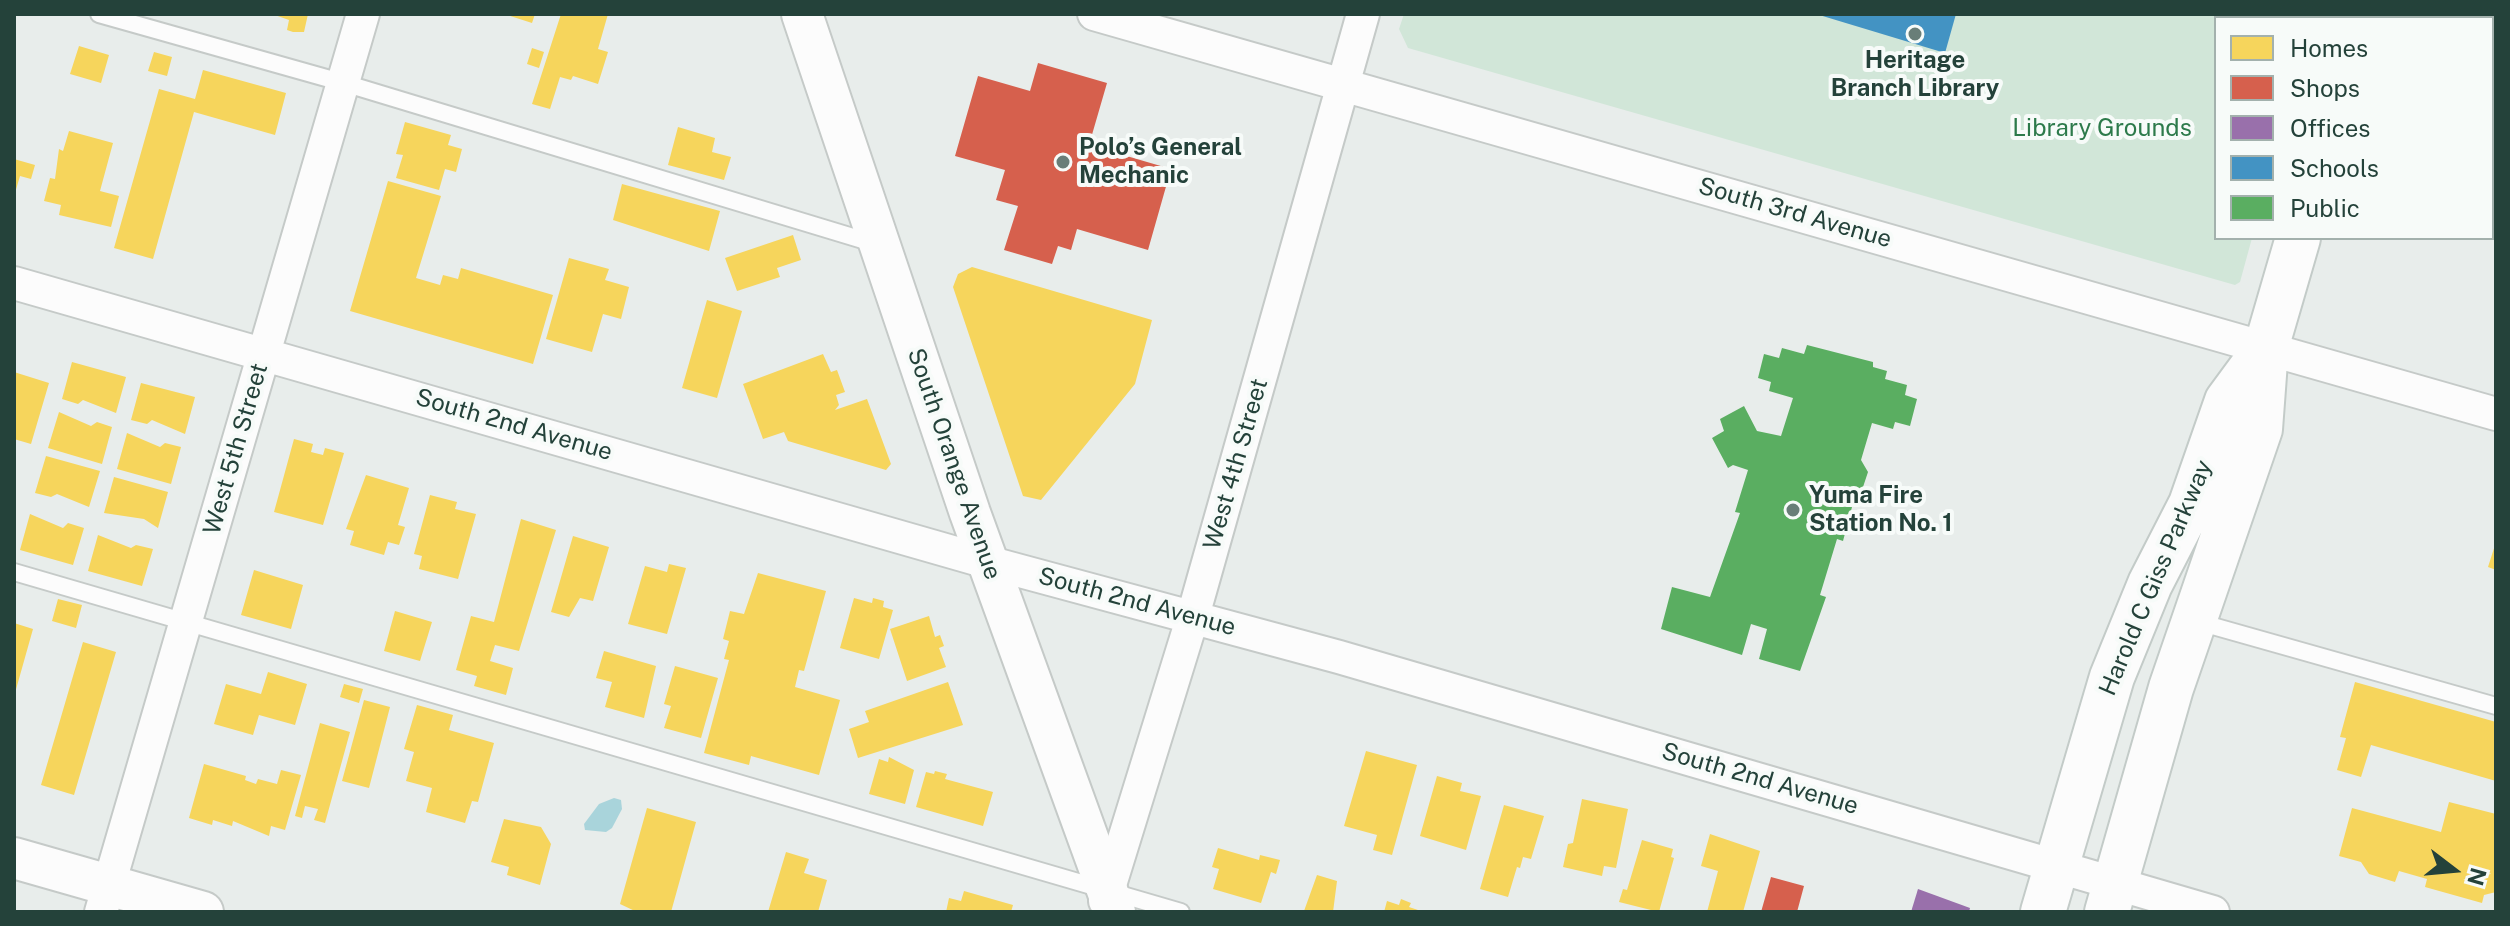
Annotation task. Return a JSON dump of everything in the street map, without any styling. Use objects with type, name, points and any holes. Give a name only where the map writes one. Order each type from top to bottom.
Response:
[{"type":"main road","name":"Harold C Giss Parkway","points":[[2112,898],[2193,620],[2260,429],[2266,348],[2297,240]]},
{"type":"main road","name":"Harold C Giss Parkway","points":[[2043,912],[2112,677],[2150,584],[2191,504],[2227,401],[2266,348]]},
{"type":"street","name":"West 5th Street","points":[[105,898],[363,14]]},
{"type":"street","name":"South Orange Avenue","points":[[802,14],[987,562],[1109,905]]},
{"type":"street","name":"South 3rd Avenue","points":[[1094,14],[2496,414]]},
{"type":"street","name":"West 4th Street","points":[[1109,905],[1363,14]]},
{"type":"street","name":"South 2nd Avenue","points":[[14,283],[264,352],[987,562],[1193,616],[2058,866],[2112,898],[2213,912]]},
{"type":"street","points":[[14,858],[105,898],[203,912]]},
{"type":"lane","points":[[99,14],[344,83],[879,245]]},
{"type":"lane","points":[[14,572],[187,620],[1109,905],[1181,912]]},
{"type":"lane","points":[[2193,620],[2496,706]]},
{"type":"green space","name":"Library Grounds","points":[[1404,14],[2316,14],[2214,16],[2214,240],[2251,240],[2240,282],[2235,285],[1408,48],[1399,29]]},
{"type":"water","points":[[614,798],[621,800],[622,809],[612,828],[606,832],[585,830],[584,824],[599,804]]},
{"type":"building: Homes","points":[[272,14],[308,14],[304,32],[287,30],[289,20]]},
{"type":"building: Homes","points":[[504,14],[535,14],[532,23]]},
{"type":"building: Homes","points":[[561,14],[608,14],[598,49],[608,52],[598,84],[573,76],[571,80],[560,77],[550,109],[532,104]]},
{"type":"building: Homes","points":[[2496,24],[2496,96],[2494,96]]},
{"type":"building: Homes","points":[[79,46],[109,55],[101,83],[70,74]]},
{"type":"building: Homes","points":[[532,48],[544,52],[539,68],[527,64]]},
{"type":"building: Homes","points":[[154,52],[172,57],[167,76],[148,71]]},
{"type":"building: Homes","points":[[203,70],[286,93],[275,135],[194,112],[153,259],[114,248],[159,89],[195,99]]},
{"type":"building: Homes","points":[[405,122],[451,135],[448,145],[462,149],[456,172],[445,169],[439,190],[396,178],[403,155],[396,154]]},
{"type":"building: Homes","points":[[678,127],[715,138],[712,152],[731,157],[724,180],[668,165]]},
{"type":"building: Homes","points":[[69,131],[113,143],[100,191],[119,196],[111,227],[59,215],[61,205],[44,201],[50,178],[55,179],[59,149],[63,151]]},
{"type":"building: Homes","points":[[14,159],[35,165],[31,179],[20,176],[15,193]]},
{"type":"building: Homes","points":[[388,181],[441,196],[416,278],[440,285],[443,275],[458,279],[461,268],[553,295],[533,364],[350,311]]},
{"type":"building: Homes","points":[[622,184],[720,211],[709,251],[613,220]]},
{"type":"building: Homes","points":[[793,235],[801,260],[777,268],[780,277],[737,291],[725,258]]},
{"type":"building: Homes","points":[[569,258],[609,269],[605,280],[629,287],[621,319],[603,314],[592,352],[546,339]]},
{"type":"building: Homes","points":[[972,267],[1152,320],[1135,384],[1041,500],[1023,496],[953,287],[958,274]]},
{"type":"building: Homes","points":[[707,300],[742,311],[717,398],[682,388]]},
{"type":"building: Homes","points":[[823,354],[831,372],[837,370],[845,392],[836,395],[839,405],[835,410],[867,399],[891,464],[886,470],[788,441],[784,432],[763,439],[743,384]]},
{"type":"building: Homes","points":[[72,362],[126,377],[116,413],[83,400],[78,404],[62,399]]},
{"type":"building: Homes","points":[[14,372],[49,383],[31,444],[14,439]]},
{"type":"building: Homes","points":[[141,383],[195,397],[185,434],[152,420],[147,424],[131,420]]},
{"type":"building: Homes","points":[[59,412],[91,426],[97,422],[112,427],[102,464],[48,448]]},
{"type":"building: Homes","points":[[127,433],[160,447],[165,443],[181,447],[171,484],[117,469]]},
{"type":"building: Homes","points":[[294,439],[313,444],[311,452],[323,455],[325,448],[344,453],[323,525],[274,512]]},
{"type":"building: Homes","points":[[46,456],[100,471],[89,507],[57,494],[51,497],[35,493]]},
{"type":"building: Homes","points":[[366,475],[409,488],[398,525],[405,527],[399,545],[388,542],[384,555],[350,545],[354,531],[346,529]]},
{"type":"building: Homes","points":[[114,477],[168,492],[158,528],[144,519],[104,513]]},
{"type":"building: Homes","points":[[430,495],[457,502],[455,509],[476,514],[458,579],[419,569],[422,556],[414,554]]},
{"type":"building: Homes","points":[[30,514],[63,528],[68,523],[84,528],[73,565],[20,550]]},
{"type":"building: Homes","points":[[521,519],[556,530],[519,651],[495,645],[490,661],[513,668],[506,695],[474,686],[477,676],[456,670],[471,616],[494,622]]},
{"type":"building: Homes","points":[[98,535],[131,548],[136,545],[153,549],[142,586],[88,571]]},
{"type":"building: Homes","points":[[573,536],[609,547],[593,601],[580,598],[569,617],[551,612]]},
{"type":"building: Homes","points":[[2496,542],[2496,570],[2488,567]]},
{"type":"building: Homes","points":[[669,564],[686,568],[667,634],[628,624],[645,566],[667,572]]},
{"type":"building: Homes","points":[[254,570],[303,585],[291,629],[241,615]]},
{"type":"building: Homes","points":[[758,573],[826,591],[804,671],[799,670],[795,687],[840,700],[819,775],[751,756],[749,765],[704,753],[729,660],[724,659],[729,641],[723,639],[730,611],[744,614]]},
{"type":"building: Homes","points":[[854,598],[872,603],[873,598],[884,601],[883,607],[893,610],[879,659],[840,648]]},
{"type":"building: Homes","points":[[58,599],[82,605],[76,628],[52,621]]},
{"type":"building: Homes","points":[[395,611],[432,622],[420,661],[384,651]]},
{"type":"building: Homes","points":[[929,616],[935,637],[940,635],[944,646],[939,648],[946,667],[907,681],[890,629]]},
{"type":"building: Homes","points":[[14,623],[33,629],[15,693],[14,693]]},
{"type":"building: Homes","points":[[83,642],[116,652],[74,795],[41,785]]},
{"type":"building: Homes","points":[[604,651],[656,666],[644,718],[605,707],[612,682],[596,678]]},
{"type":"building: Homes","points":[[675,666],[718,678],[701,738],[664,728],[671,706],[664,704]]},
{"type":"building: Homes","points":[[268,672],[307,684],[295,725],[259,715],[253,735],[214,724],[226,684],[261,694]]},
{"type":"building: Homes","points":[[948,682],[963,725],[858,758],[849,729],[869,722],[865,711]]},
{"type":"building: Homes","points":[[2355,682],[2496,722],[2496,781],[2371,745],[2361,777],[2337,770],[2346,738],[2340,737]]},
{"type":"building: Homes","points":[[344,684],[363,689],[359,703],[340,697]]},
{"type":"building: Homes","points":[[364,700],[390,707],[369,788],[342,781]]},
{"type":"building: Homes","points":[[417,705],[453,715],[449,730],[494,743],[478,802],[472,801],[465,823],[426,812],[432,788],[406,781],[414,752],[404,749]]},
{"type":"building: Homes","points":[[320,723],[350,732],[325,823],[314,820],[318,809],[305,806],[302,818],[295,816]]},
{"type":"building: Homes","points":[[1366,751],[1417,765],[1392,855],[1373,850],[1377,835],[1344,826]]},
{"type":"building: Homes","points":[[889,757],[914,770],[905,804],[869,794],[879,759],[888,762]]},
{"type":"building: Homes","points":[[204,764],[246,776],[245,780],[256,784],[258,779],[277,784],[281,770],[301,775],[285,830],[271,826],[269,836],[233,821],[232,826],[213,820],[212,825],[189,818]]},
{"type":"building: Homes","points":[[935,771],[947,774],[945,779],[993,792],[983,826],[916,807],[926,772],[934,774]]},
{"type":"building: Homes","points":[[1437,776],[1462,783],[1460,791],[1481,796],[1466,850],[1420,836]]},
{"type":"building: Homes","points":[[1582,799],[1628,809],[1616,868],[1604,866],[1602,876],[1563,867],[1568,844],[1573,843]]},
{"type":"building: Homes","points":[[2449,802],[2496,814],[2496,892],[2484,895],[2482,903],[2425,887],[2427,879],[2399,871],[2395,882],[2369,874],[2361,862],[2339,856],[2352,808],[2441,832]]},
{"type":"building: Homes","points":[[1504,805],[1544,816],[1531,859],[1523,857],[1508,897],[1480,889]]},
{"type":"building: Homes","points":[[647,808],[696,822],[671,912],[637,912],[620,904]]},
{"type":"building: Homes","points":[[504,819],[541,827],[551,844],[540,885],[507,875],[509,867],[491,862]]},
{"type":"building: Homes","points":[[1710,834],[1760,851],[1743,912],[1707,912],[1718,871],[1701,866]]},
{"type":"building: Homes","points":[[1642,840],[1673,849],[1671,857],[1674,858],[1659,912],[1619,902],[1623,889],[1627,890]]},
{"type":"building: Homes","points":[[1218,848],[1259,860],[1260,855],[1280,860],[1276,874],[1271,872],[1261,903],[1213,889],[1219,869],[1212,867]]},
{"type":"building: Homes","points":[[786,852],[809,859],[804,873],[827,880],[818,912],[768,912]]},
{"type":"building: Homes","points":[[1317,875],[1337,881],[1333,912],[1304,911]]},
{"type":"building: Homes","points":[[964,891],[1013,905],[1011,912],[946,912],[949,898],[961,901]]},
{"type":"building: Homes","points":[[1401,899],[1411,903],[1409,907],[1424,912],[1384,912],[1387,901],[1399,905]]},
{"type":"building: Shops","name":"Polo’s General Mechanic","points":[[1038,63],[1107,83],[1089,145],[1171,169],[1148,250],[1077,229],[1071,250],[1058,246],[1052,264],[1004,250],[1018,206],[996,200],[1005,170],[955,156],[978,76],[1030,91]]},
{"type":"building: Shops","points":[[1771,877],[1804,886],[1797,912],[1761,912]]},
{"type":"building: Offices","points":[[1918,889],[1970,908],[1969,912],[1911,912]]},
{"type":"building: Schools","name":"Heritage Branch Library","points":[[1816,14],[1956,14],[1945,53]]},
{"type":"building: Public","name":"Yuma Fire Station No. 1","points":[[1807,345],[1873,362],[1873,367],[1887,371],[1885,379],[1907,385],[1905,395],[1917,399],[1910,426],[1895,422],[1893,429],[1872,423],[1861,460],[1868,472],[1863,487],[1850,494],[1847,506],[1852,507],[1843,541],[1837,539],[1820,595],[1826,597],[1800,671],[1759,659],[1767,629],[1751,624],[1742,655],[1661,629],[1672,587],[1710,597],[1740,513],[1735,512],[1748,470],[1733,465],[1728,468],[1712,438],[1724,431],[1720,419],[1744,406],[1757,431],[1781,436],[1793,398],[1769,391],[1771,382],[1758,378],[1764,354],[1779,358],[1782,348],[1804,354]]},
{"type":"place","name":"Heritage Branch Library","points":[[1915,34]]},
{"type":"place","name":"Polo’s General Mechanic","points":[[1063,162]]},
{"type":"place","name":"Yuma Fire Station No. 1","points":[[1793,510]]}]
